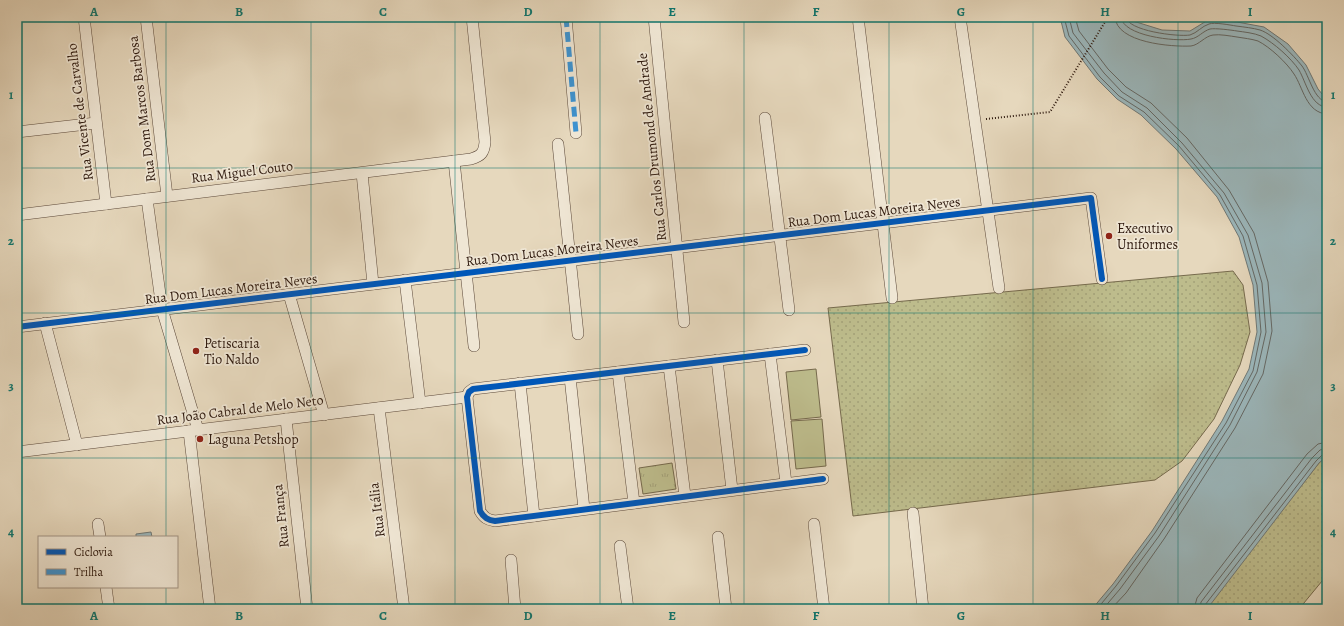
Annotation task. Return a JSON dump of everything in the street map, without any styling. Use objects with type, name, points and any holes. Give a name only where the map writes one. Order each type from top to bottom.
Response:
[{"type":"street","name":"Rua Vicente de Carvalho","points":[[84,17],[106,204]]},
{"type":"street","name":"Rua Dom Marcos Barbosa","points":[[146,17],[167,196]]},
{"type":"street","name":"Rua Miguel Couto","points":[[17,215],[362,173],[471,159],[480,156],[485,149],[485,142],[472,17]]},
{"type":"street","points":[[566,17],[576,133]]},
{"type":"street","name":"Rua Carlos Drumond de Andrade","points":[[654,17],[684,322]]},
{"type":"street","points":[[858,17],[892,298]]},
{"type":"street","points":[[960,17],[999,288]]},
{"type":"street","points":[[766,118],[789,310]]},
{"type":"street","points":[[17,132],[96,123]]},
{"type":"street","points":[[558,144],[578,334]]},
{"type":"street","points":[[454,161],[474,346]]},
{"type":"street","points":[[362,173],[374,284]]},
{"type":"street","name":"Rua Dom Lucas Moreira Neves","points":[[17,327],[1091,198],[1102,279]]},
{"type":"street","points":[[147,199],[162,309],[194,431],[210,609]]},
{"type":"street","points":[[405,280],[420,403]]},
{"type":"street","points":[[289,294],[324,415]]},
{"type":"street","points":[[45,324],[77,445]]},
{"type":"street","points":[[805,350],[473,388],[467,397],[480,511],[483,516],[489,520],[495,521],[823,479]]},
{"type":"street","points":[[770,354],[786,483]]},
{"type":"street","points":[[717,360],[732,490]]},
{"type":"street","points":[[669,366],[685,496]]},
{"type":"street","points":[[618,372],[634,503]]},
{"type":"street","points":[[570,377],[584,509]]},
{"type":"street","points":[[520,383],[534,516]]},
{"type":"street","name":"Rua João Cabral de Melo Neto","points":[[17,452],[467,397]]},
{"type":"street","name":"Rua Itália","points":[[379,408],[404,609]]},
{"type":"street","name":"Rua França","points":[[286,420],[307,609]]},
{"type":"street","points":[[914,513],[923,609]]},
{"type":"street","points":[[98,524],[100,536]]},
{"type":"street","points":[[814,524],[824,609]]},
{"type":"street","points":[[718,537],[726,609]]},
{"type":"street","points":[[620,546],[628,609]]},
{"type":"street","points":[[511,560],[515,609]]},
{"type":"street","points":[[106,588],[109,609]]},
{"type":"path","points":[[975,120],[1050,112],[1108,17]]},
{"type":"green space","points":[[1233,271],[1243,285],[1250,332],[1240,365],[1214,419],[1182,461],[1155,480],[853,516],[828,308]]},
{"type":"green space","points":[[816,369],[821,417],[791,420],[786,372]]},
{"type":"green space","points":[[822,419],[826,466],[796,469],[791,421]]},
{"type":"green space","points":[[1327,456],[1327,575],[1299,609],[1205,609],[1319,463]]},
{"type":"green space","points":[[672,463],[676,489],[643,494],[639,468]]},
{"type":"water","points":[[1060,17],[1128,17],[1133,21],[1162,30],[1190,31],[1208,20],[1237,22],[1264,27],[1288,44],[1306,65],[1318,89],[1327,100],[1327,456],[1319,463],[1207,609],[1092,609],[1113,584],[1152,531],[1222,421],[1249,369],[1257,332],[1253,285],[1239,237],[1217,197],[1176,149],[1141,115],[1117,99],[1097,79],[1065,37]]},
{"type":"water","points":[[151,532],[152,536],[136,536],[136,534]]},
{"type":"marked path","points":[[566,17],[576,133]]},
{"type":"cycle path","points":[[17,327],[1091,198],[1102,279]]},
{"type":"cycle path","points":[[805,350],[473,389],[469,392],[467,397],[480,511],[486,518],[495,521],[823,479]]},
{"type":"place","name":"Executivo Uniformes","points":[[1109,236]]},
{"type":"place","name":"Petiscaria Tio Naldo","points":[[196,351]]},
{"type":"place","name":"Laguna Petshop","points":[[200,439]]}]
